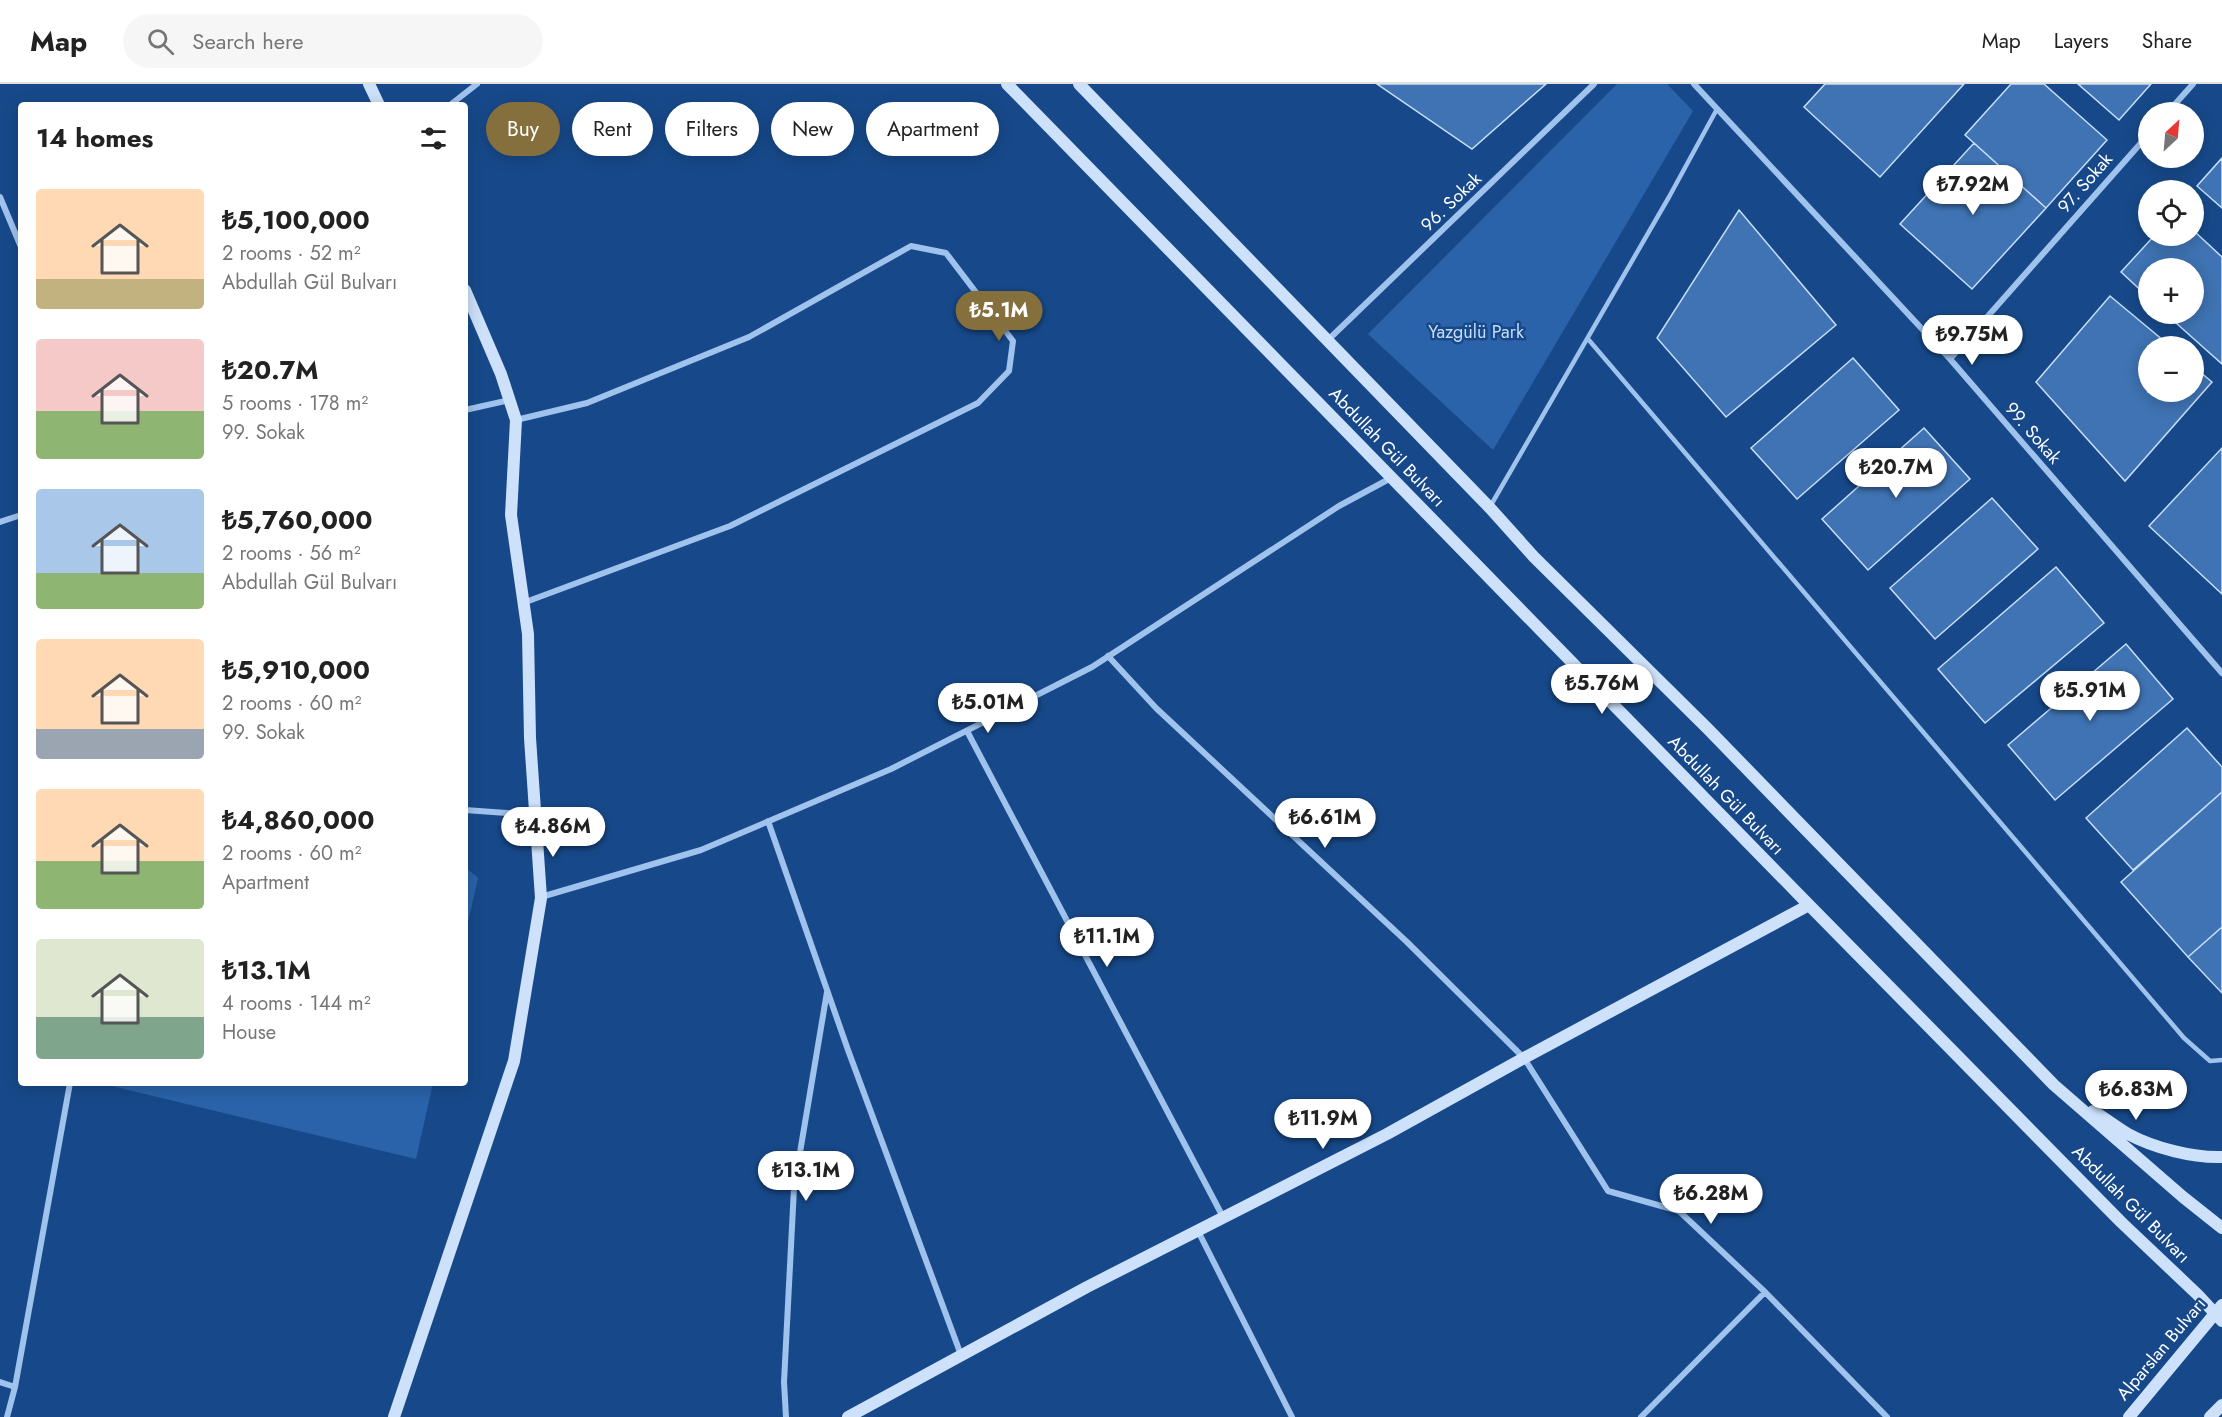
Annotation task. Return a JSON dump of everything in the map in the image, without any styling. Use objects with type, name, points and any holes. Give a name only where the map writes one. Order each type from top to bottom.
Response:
[{"type":"main road","points":[[369,84],[378,102]]},
{"type":"main road","name":"Abdullah Gül Bulvarı","points":[[1007,84],[2121,1222],[2220,1313]]},
{"type":"main road","name":"Abdullah Gül Bulvarı","points":[[1079,84],[1490,508],[1534,557],[1708,729],[2054,1085],[2222,1228]]},
{"type":"main road","points":[[394,1417],[514,1061],[541,897],[530,738],[528,634],[512,515],[516,420],[501,374],[468,297]]},
{"type":"main road","points":[[848,1417],[1087,1287],[1387,1134],[1809,905]]},
{"type":"main road","points":[[2054,1085],[2129,1135],[2180,1153],[2222,1158]]},
{"type":"main road","name":"Alparslan Bulvarı","points":[[2128,1417],[2220,1313]]},
{"type":"main road","points":[[2210,1417],[2222,1405]]},
{"type":"street","points":[[454,102],[477,84]]},
{"type":"street","name":"96. Sokak","points":[[1328,341],[1594,84]]},
{"type":"street","name":"99. Sokak","points":[[1694,84],[1950,359],[2221,670]]},
{"type":"street","points":[[2177,102],[2193,84]]},
{"type":"street","name":"97. Sokak","points":[[1950,359],[2138,146]]},
{"type":"street","points":[[0,197],[18,240]]},
{"type":"street","points":[[516,420],[587,403],[749,337],[911,246],[946,253],[1013,340],[1009,371],[978,404],[730,526],[524,603]]},
{"type":"street","points":[[468,409],[510,400]]},
{"type":"street","points":[[541,897],[701,850],[891,770],[1092,667],[1339,506],[1392,477]]},
{"type":"street","points":[[0,522],[18,516]]},
{"type":"street","points":[[1108,656],[1156,708],[1407,942],[1524,1058],[1608,1191],[1679,1211],[1764,1292],[1887,1417]]},
{"type":"street","points":[[968,731],[1223,1218]]},
{"type":"street","points":[[468,810],[535,815]]},
{"type":"street","points":[[768,821],[827,989],[962,1355]]},
{"type":"street","points":[[786,1417],[784,1382],[794,1188],[827,989]]},
{"type":"street","points":[[7,1417],[15,1388],[69,1086]]},
{"type":"street","points":[[1198,1231],[1292,1417]]},
{"type":"street","points":[[1641,1417],[1764,1292]]},
{"type":"street","points":[[0,1383],[15,1388]]},
{"type":"lane","points":[[1490,508],[1718,108]]},
{"type":"lane","points":[[1588,339],[2184,1038],[2210,1061],[2222,1060]]},
{"type":"green space","name":"Yazgülü Park","points":[[1617,84],[1667,84],[1693,111],[1493,450],[1368,334]]},
{"type":"green space","points":[[468,870],[478,878],[468,923]]},
{"type":"green space","points":[[112,1086],[432,1086],[416,1159]]},
{"type":"building","points":[[1377,84],[1546,84],[1472,149]]},
{"type":"building","points":[[1825,84],[1964,84],[1880,177],[1804,107]]},
{"type":"building","points":[[2011,84],[2044,84],[2107,140],[2046,208],[1965,135]]},
{"type":"building","points":[[2078,84],[2151,84],[2119,120]]},
{"type":"building","points":[[1974,143],[2046,208],[1972,289],[1900,224]]},
{"type":"building","points":[[2222,158],[2222,208],[2204,192],[2202,180]]},
{"type":"building","points":[[1739,210],[1836,325],[1726,417],[1657,338]]},
{"type":"building","points":[[2204,240],[2222,257],[2222,364],[2204,348],[2204,336],[2191,336],[2177,324],[2204,324],[2204,258],[2138,258],[2138,288],[2121,272],[2145,246],[2204,246]]},
{"type":"building","points":[[2110,296],[2138,319],[2138,324],[2144,324],[2158,336],[2138,336],[2138,402],[2194,402],[2125,481],[2036,382]]},
{"type":"building","points":[[1853,358],[1899,410],[1797,499],[1751,448]]},
{"type":"building","points":[[2204,375],[2212,382],[2204,391]]},
{"type":"building","points":[[1924,428],[1970,479],[1868,570],[1822,519]]},
{"type":"building","points":[[2222,448],[2222,594],[2149,526]]},
{"type":"building","points":[[1992,498],[2038,549],[1935,639],[1890,588]]},
{"type":"building","points":[[2056,567],[2104,623],[1985,723],[1938,669]]},
{"type":"building","points":[[2126,644],[2173,699],[2055,800],[2008,745]]},
{"type":"building","points":[[2187,728],[2222,767],[2222,792],[2133,870],[2086,818]]},
{"type":"building","points":[[2222,792],[2222,927],[2188,957],[2121,882]]},
{"type":"building","points":[[2222,927],[2222,993],[2188,957]]}]
